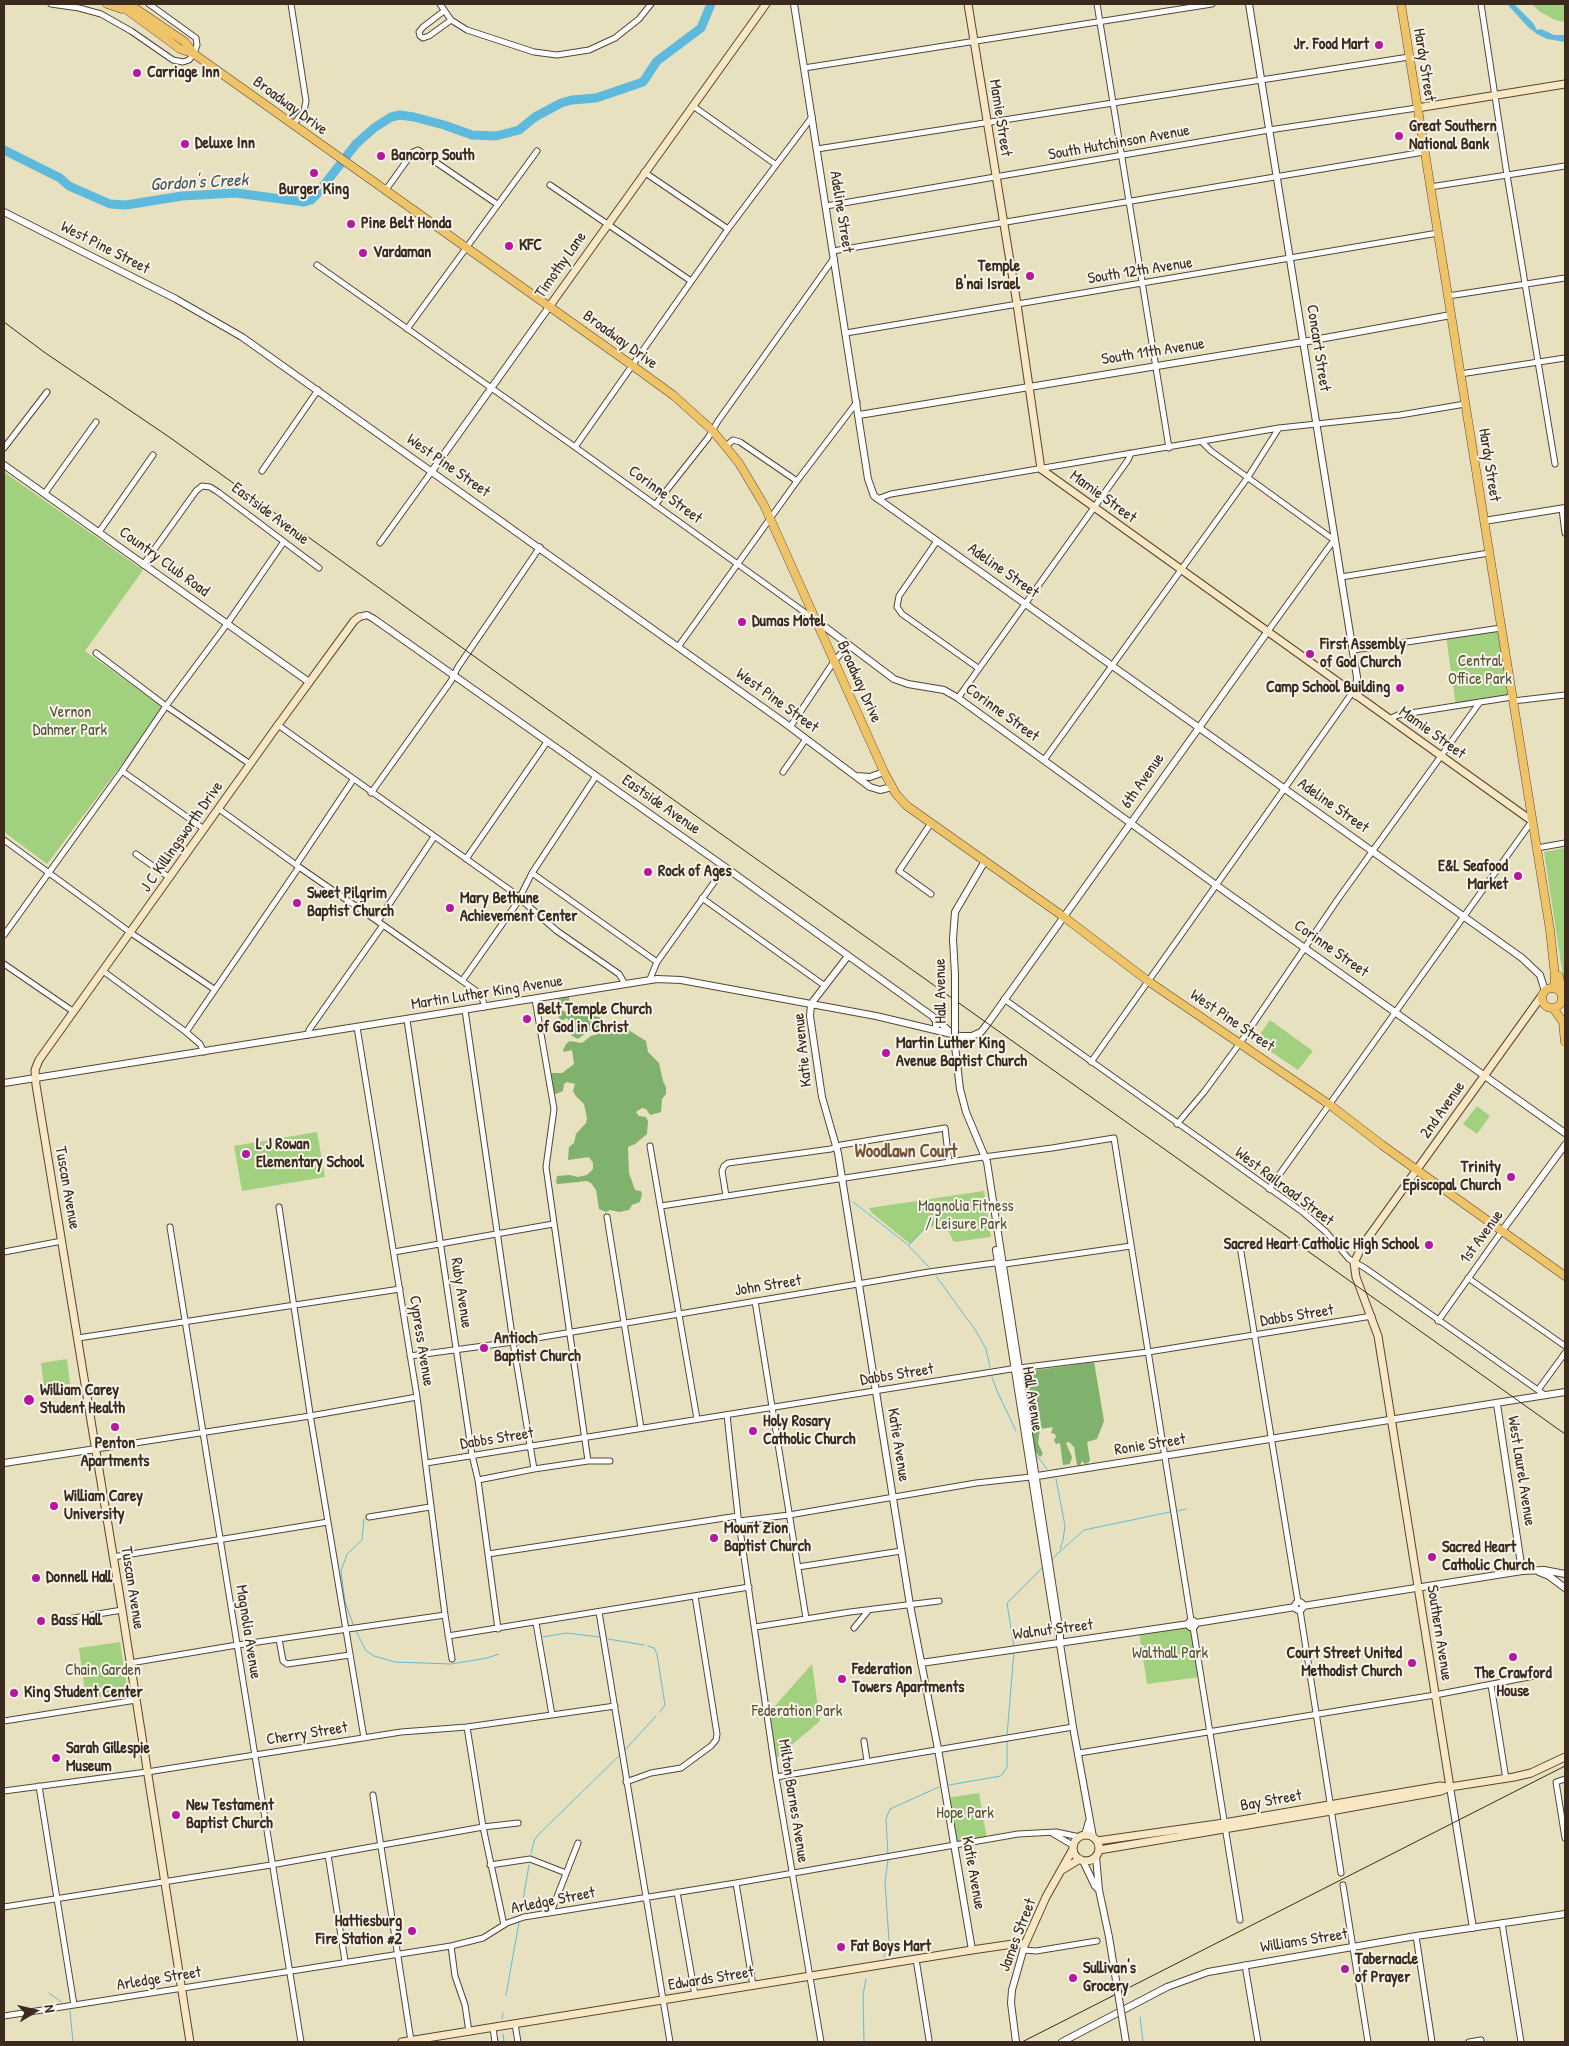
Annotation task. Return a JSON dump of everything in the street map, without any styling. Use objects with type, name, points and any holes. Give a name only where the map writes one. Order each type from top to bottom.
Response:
[{"type":"main road","points":[[107,4],[131,12]]},
{"type":"main road","name":"Broadway Drive","points":[[119,4],[180,49],[194,54],[550,306],[673,395],[712,430],[748,477],[771,519],[884,772]]},
{"type":"main road","name":"Broadway Drive","points":[[129,4],[185,42],[194,54]]},
{"type":"main road","name":"Timothy Lane","points":[[550,306],[766,4]]},
{"type":"main road","name":"Mamie Street","points":[[968,4],[1017,304],[1041,469],[1532,821]]},
{"type":"main road","name":"Hardy Street","points":[[1400,4],[1550,930],[1555,975],[1545,994]]},
{"type":"main road","points":[[1418,108],[1565,84]]},
{"type":"main road","name":"J C Killingsworth Drive","points":[[35,1078],[35,1068],[39,1060],[309,682],[354,621],[360,616]]},
{"type":"main road","name":"West Pine Street","points":[[884,772],[903,802],[931,823],[1064,917],[1148,981],[1330,1105],[1563,1276]]},
{"type":"main road","name":"Hardy Street","points":[[1550,930],[1556,950],[1565,1042]]},
{"type":"main road","points":[[1545,994],[1561,1001],[1546,1006],[1545,994]]},
{"type":"main road","name":"2nd Avenue","points":[[1354,1263],[1362,1246],[1545,994]]},
{"type":"main road","name":"Hardy Street","points":[[1561,1001],[1565,1016]]},
{"type":"main road","name":"Tuscan Avenue","points":[[35,1078],[190,2042]]},
{"type":"main road","name":"Southern Avenue","points":[[1354,1263],[1355,1274],[1378,1336],[1450,1787]]},
{"type":"main road","name":"Bay Street","points":[[1082,1860],[1091,1860],[1097,1853],[1225,1826],[1331,1808],[1440,1786],[1450,1787],[1506,1779],[1533,1772],[1565,1757]]},
{"type":"main road","name":"Bay Street","points":[[1089,1838],[1225,1826]]},
{"type":"main road","points":[[1089,1838],[1097,1853]]},
{"type":"main road","name":"James Street","points":[[1024,1947],[1042,1906],[1074,1848],[1089,1838]]},
{"type":"main road","points":[[1074,1848],[1082,1860]]},
{"type":"main road","name":"James Street","points":[[1062,1870],[1082,1860]]},
{"type":"main road","name":"Edwards Street","points":[[402,2042],[972,1950],[1013,1944],[1024,1947]]},
{"type":"street","points":[[51,4],[79,8],[111,19],[173,60],[183,62],[189,60],[194,54],[197,45],[196,38],[150,4]]},
{"type":"street","points":[[291,4],[306,101],[304,110],[293,125]]},
{"type":"street","points":[[440,4],[451,20],[475,33],[546,54],[568,54],[589,50],[615,38],[639,19],[650,4]]},
{"type":"street","name":"Adeline Street","points":[[794,4],[869,486],[877,499],[1113,665],[1198,728],[1522,958],[1537,966],[1545,994]]},
{"type":"street","points":[[1098,4],[1169,448]]},
{"type":"street","points":[[804,68],[1100,20],[1212,4]]},
{"type":"street","name":"Concart Street","points":[[1249,4],[1334,540],[1358,677],[1354,694]]},
{"type":"street","points":[[1481,4],[1537,362],[1555,464]]},
{"type":"street","points":[[444,11],[423,27],[419,32],[420,36],[423,38],[429,36],[451,20]]},
{"type":"street","points":[[817,149],[1409,57]]},
{"type":"street","points":[[693,106],[776,164]]},
{"type":"street","name":"South Hutchinson Avenue","points":[[826,206],[1269,130],[1418,108]]},
{"type":"street","points":[[575,447],[728,229],[812,117]]},
{"type":"street","points":[[385,191],[414,152],[418,150],[497,204]]},
{"type":"street","points":[[406,329],[537,151]]},
{"type":"street","points":[[655,505],[712,430],[834,255],[1129,200],[1424,152]]},
{"type":"street","points":[[1430,187],[1565,166]]},
{"type":"street","points":[[644,172],[728,229]]},
{"type":"street","points":[[550,185],[691,281]]},
{"type":"street","name":"West Pine Street","points":[[4,212],[211,318],[318,390],[540,547],[790,726],[873,789],[892,787]]},
{"type":"street","name":"South 12th Avenue","points":[[846,333],[1290,260],[1438,233]]},
{"type":"street","name":"Corinne Street","points":[[316,265],[575,447],[900,682],[944,690],[958,698],[1216,885],[1565,1133]]},
{"type":"street","points":[[1448,296],[1565,278]]},
{"type":"street","name":"Timothy Lane","points":[[380,543],[550,306]]},
{"type":"street","name":"South 11th Avenue","points":[[859,415],[1303,342],[1451,315]]},
{"type":"street","points":[[1460,374],[1565,358]]},
{"type":"street","points":[[262,472],[318,390]]},
{"type":"street","points":[[4,448],[47,392]]},
{"type":"street","points":[[678,647],[797,481],[857,402]]},
{"type":"street","points":[[877,499],[891,494],[1279,428],[1400,415],[1465,404]]},
{"type":"street","points":[[46,493],[96,422]]},
{"type":"street","points":[[1044,760],[1248,477],[1279,428]]},
{"type":"street","points":[[726,446],[733,440],[740,442],[797,481]]},
{"type":"street","points":[[1202,442],[1210,451],[1334,540]]},
{"type":"street","points":[[958,698],[1094,508],[1131,453]]},
{"type":"street","points":[[99,532],[153,455]]},
{"type":"street","name":"Country Club Road","points":[[4,465],[46,493],[143,565],[309,682]]},
{"type":"street","name":"Eastside Avenue","points":[[143,565],[202,486],[210,487],[218,492],[283,543],[319,568]]},
{"type":"street","points":[[1484,521],[1563,508],[1565,533]]},
{"type":"street","name":"6th Avenue","points":[[972,1036],[981,1032],[1334,540]]},
{"type":"street","points":[[936,541],[899,596],[897,607],[902,614],[978,668]]},
{"type":"street","points":[[4,935],[283,543]]},
{"type":"street","points":[[371,793],[454,675],[540,547]]},
{"type":"street","points":[[1341,577],[1489,553]]},
{"type":"street","name":"Eastside Avenue","points":[[360,616],[367,615],[374,619],[454,675],[932,1016],[952,1034]]},
{"type":"street","points":[[1353,650],[1501,628]]},
{"type":"street","points":[[790,726],[835,660],[849,645]]},
{"type":"street","points":[[96,653],[166,706],[250,764]]},
{"type":"street","points":[[1091,1062],[1283,788],[1354,694]]},
{"type":"street","points":[[1389,719],[1398,715],[1480,702],[1565,695]]},
{"type":"street","points":[[1177,1124],[1196,1103],[1240,1043],[1373,851],[1480,702]]},
{"type":"street","points":[[278,725],[519,898],[557,931],[619,974],[625,984]]},
{"type":"street","points":[[783,772],[806,738]]},
{"type":"street","points":[[466,859],[547,742]]},
{"type":"street","points":[[122,771],[204,829]]},
{"type":"street","points":[[855,775],[870,778],[884,772]]},
{"type":"street","points":[[462,981],[519,898],[532,873],[596,776]]},
{"type":"street","points":[[186,1032],[353,780]]},
{"type":"street","points":[[219,809],[462,981],[479,994],[485,1007]]},
{"type":"street","points":[[1269,1189],[1532,821]]},
{"type":"street","points":[[931,823],[899,871],[931,894]]},
{"type":"street","points":[[378,921],[434,837]]},
{"type":"street","points":[[4,840],[131,933],[214,989]]},
{"type":"street","points":[[1537,848],[1565,843]]},
{"type":"street","points":[[136,854],[170,878]]},
{"type":"street","name":"Hall Avenue","points":[[985,861],[955,912],[953,939],[956,975],[955,1046],[960,1089],[966,1112],[984,1157],[983,1162],[1056,1635],[1060,1644],[1079,1753],[1089,1821],[1089,1838]]},
{"type":"street","points":[[650,979],[657,962],[725,867]]},
{"type":"street","points":[[532,873],[657,962]]},
{"type":"street","points":[[702,898],[825,986]]},
{"type":"street","points":[[308,1035],[309,1030],[383,924]]},
{"type":"street","name":"Katie Avenue","points":[[848,956],[811,1005],[810,1016],[822,1097],[836,1147],[842,1179],[910,1605],[938,1749],[972,1950]]},
{"type":"street","points":[[4,964],[74,1012]]},
{"type":"street","points":[[103,971],[186,1032],[200,1044],[204,1052]]},
{"type":"street","name":"Martin Luther King Avenue","points":[[4,1083],[406,1020],[650,979],[681,980],[936,1029],[952,1034],[972,1036]]},
{"type":"street","points":[[535,999],[554,1109],[546,1167],[588,1461]]},
{"type":"street","name":"West Railroad Street","points":[[1004,999],[1311,1219],[1329,1236],[1347,1258],[1365,1268],[1546,1396]]},
{"type":"street","points":[[465,1010],[513,1342],[534,1469]]},
{"type":"street","points":[[932,1016],[936,1021],[936,1029]]},
{"type":"street","name":"Ruby Avenue","points":[[406,1020],[472,1455],[478,1480],[498,1629]]},
{"type":"street","name":"Cypress Avenue","points":[[357,1027],[417,1397],[430,1507],[452,1659]]},
{"type":"street","points":[[726,1196],[722,1171],[728,1163],[945,1128],[949,1162]]},
{"type":"street","points":[[662,1206],[1114,1138],[1240,1920]]},
{"type":"street","name":"1st Avenue","points":[[1438,1321],[1565,1145]]},
{"type":"street","points":[[650,1146],[662,1206],[697,1419]]},
{"type":"street","points":[[279,1207],[310,1416],[364,1738]]},
{"type":"street","points":[[607,1218],[641,1428]]},
{"type":"street","points":[[394,1252],[553,1224]]},
{"type":"street","name":"Magnolia Avenue","points":[[170,1227],[301,2042]]},
{"type":"street","points":[[4,1252],[62,1241]]},
{"type":"street","name":"John Street","points":[[410,1356],[569,1333],[623,1322],[929,1272],[1131,1246]]},
{"type":"street","points":[[1240,1246],[1341,1873]]},
{"type":"street","points":[[1468,1278],[1565,1346]]},
{"type":"street","points":[[78,1338],[400,1289]]},
{"type":"street","points":[[755,1301],[806,1618]]},
{"type":"street","name":"Dabbs Street","points":[[426,1463],[1016,1368],[1148,1352],[1372,1316]]},
{"type":"street","points":[[1538,1390],[1565,1353]]},
{"type":"street","name":"Ronie Street","points":[[488,1554],[739,1518],[789,1514],[976,1483],[1033,1477],[1272,1440],[1565,1392]]},
{"type":"street","points":[[4,1463],[310,1416],[417,1397]]},
{"type":"street","name":"West Laurel Avenue","points":[[1497,1404],[1522,1571]]},
{"type":"street","name":"Milton Barnes Avenue","points":[[727,1415],[748,1587],[776,1777],[821,2042]]},
{"type":"street","points":[[478,1480],[588,1461],[610,1461]]},
{"type":"street","points":[[370,1517],[430,1507]]},
{"type":"street","points":[[113,1557],[328,1522]]},
{"type":"street","points":[[798,1568],[902,1551]]},
{"type":"street","name":"Walnut Street","points":[[921,1663],[1192,1624],[1522,1571],[1538,1572],[1544,1570],[1565,1575],[1559,1584]]},
{"type":"street","points":[[1538,1572],[1549,1576],[1565,1588]]},
{"type":"street","points":[[448,1636],[748,1587]]},
{"type":"street","points":[[626,1782],[651,1773],[681,1768],[712,1746],[716,1740],[717,1734],[695,1596]]},
{"type":"street","points":[[754,1627],[806,1618],[939,1601]]},
{"type":"street","points":[[68,1619],[122,1610]]},
{"type":"street","points":[[854,1628],[868,1611]]},
{"type":"street","points":[[599,1612],[670,2042]]},
{"type":"street","points":[[130,1663],[237,1645],[445,1615]]},
{"type":"street","points":[[536,1623],[552,1715]]},
{"type":"street","points":[[279,1640],[283,1661],[287,1664],[292,1665],[350,1655]]},
{"type":"street","points":[[1079,1753],[1435,1695],[1534,1676]]},
{"type":"street","points":[[1491,1685],[1506,1779]]},
{"type":"street","points":[[4,1721],[136,1700]]},
{"type":"street","name":"Cherry Street","points":[[4,1792],[364,1738],[467,1727],[615,1706]]},
{"type":"street","points":[[467,1727],[490,1865],[504,1925]]},
{"type":"street","points":[[776,1777],[1073,1727]]},
{"type":"street","points":[[864,1741],[867,1761]]},
{"type":"street","points":[[1565,1779],[1556,1782],[1565,1838]]},
{"type":"street","points":[[40,1786],[74,2005]]},
{"type":"street","name":"Southern Avenue","points":[[1450,1787],[1473,1928]]},
{"type":"street","points":[[373,1795],[411,2041]]},
{"type":"street","points":[[4,1907],[328,1855],[483,1827],[518,1823]]},
{"type":"street","name":"Arledge Street","points":[[4,2016],[450,1946],[483,1938],[519,1918],[1033,1832],[1089,1838]]},
{"type":"street","points":[[1052,1833],[1074,1848]]},
{"type":"street","points":[[551,1912],[578,1843]]},
{"type":"street","points":[[1097,1853],[1099,1890],[1109,1937],[1126,2042]]},
{"type":"street","points":[[328,1855],[345,1961]]},
{"type":"street","points":[[490,1865],[530,1859],[566,1873]]},
{"type":"street","points":[[1082,1860],[1095,1886],[1099,1890]]},
{"type":"street","points":[[736,1883],[753,1986]]},
{"type":"street","points":[[1343,1885],[1368,2042]]},
{"type":"street","points":[[678,1892],[695,1995]]},
{"type":"street","name":"Williams Street","points":[[1062,2042],[1173,1984],[1208,1972],[1416,1936],[1565,1914]]},
{"type":"street","points":[[1502,1923],[1522,2042]]},
{"type":"street","points":[[1416,1936],[1432,2042]]},
{"type":"street","name":"Edwards Street","points":[[1024,1947],[1036,1951],[1097,1941]]},
{"type":"street","points":[[450,1946],[455,1976],[465,2005],[469,2032]]},
{"type":"street","name":"James Street","points":[[1016,2042],[1010,2003],[1024,1947]]},
{"type":"street","points":[[916,1959],[929,2040]]},
{"type":"street","points":[[1245,1965],[1258,2042]]},
{"type":"street","points":[[515,2024],[518,2042]]},
{"type":"street","points":[[493,2028],[496,2042]]},
{"type":"street","points":[[1469,2042],[1481,2040]]},
{"type":"green space","points":[[1532,4],[1565,4],[1565,22],[1555,20],[1539,11]]},
{"type":"green space","name":"Vernon Dahmer Park","points":[[4,472],[143,570],[85,651],[164,708],[47,864],[4,832]]},
{"type":"green space","name":"Central Office Park","points":[[1501,628],[1512,697],[1456,706],[1446,636]]},
{"type":"green space","points":[[1565,848],[1565,989],[1544,852]]},
{"type":"green space","points":[[569,997],[570,1005],[587,1012],[593,1011],[594,1016],[600,1017],[607,1025],[616,1026],[619,1030],[627,1029],[646,1041],[648,1052],[659,1063],[666,1087],[666,1094],[662,1099],[661,1112],[650,1115],[646,1109],[642,1108],[636,1112],[639,1116],[646,1117],[648,1121],[647,1134],[628,1147],[629,1173],[635,1190],[641,1191],[642,1194],[640,1202],[632,1205],[629,1210],[619,1212],[610,1210],[606,1212],[599,1209],[596,1190],[587,1181],[556,1183],[557,1176],[570,1175],[578,1177],[587,1175],[593,1169],[593,1163],[589,1157],[568,1160],[569,1147],[574,1143],[576,1134],[586,1123],[587,1118],[584,1104],[573,1091],[575,1084],[567,1082],[564,1084],[563,1091],[556,1094],[554,1093],[551,1073],[562,1073],[574,1064],[572,1050],[564,1052],[563,1050],[570,1041],[582,1043],[591,1036],[607,1031],[601,1027],[589,1031],[578,1039],[572,1036],[569,1032],[569,1021],[567,1018],[561,1021],[558,1016],[559,1009],[566,1012],[568,1010],[565,1004],[559,1004],[558,999]]},
{"type":"green space","points":[[1270,1020],[1313,1051],[1298,1070],[1255,1041]]},
{"type":"green space","points":[[1477,1106],[1490,1116],[1477,1134],[1463,1124]]},
{"type":"green space","points":[[317,1132],[325,1177],[242,1191],[234,1146]]},
{"type":"green space","name":"Magnolia Fitness / Leisure Park","points":[[984,1191],[991,1237],[954,1242],[947,1229],[938,1225],[926,1228],[910,1244],[871,1212],[869,1208]]},
{"type":"green space","points":[[67,1359],[70,1384],[44,1387],[41,1363]]},
{"type":"green space","points":[[1094,1362],[1104,1421],[1097,1439],[1087,1442],[1090,1460],[1088,1463],[1085,1464],[1082,1461],[1080,1466],[1077,1465],[1074,1447],[1069,1442],[1066,1443],[1072,1457],[1070,1464],[1063,1465],[1060,1443],[1056,1444],[1054,1440],[1055,1434],[1051,1433],[1053,1427],[1040,1429],[1038,1443],[1043,1454],[1040,1457],[1032,1448],[1024,1391],[1026,1387],[1023,1382],[1029,1381],[1030,1378],[1024,1377],[1021,1374],[1022,1372]]},
{"type":"green space","name":"Walthall Park","points":[[1189,1624],[1193,1627],[1200,1677],[1147,1684],[1139,1632]]},
{"type":"green space","name":"Chain Garden","points":[[120,1642],[128,1693],[86,1699],[79,1648]]},
{"type":"green space","name":"Federation Park","points":[[812,1664],[820,1721],[773,1761],[767,1715]]},
{"type":"green space","name":"Hope Park","points":[[979,1793],[987,1840],[954,1845],[946,1798]]},
{"type":"water","points":[[1507,4],[1514,4],[1533,23],[1537,30],[1541,29],[1554,35],[1565,35],[1565,42],[1547,39],[1537,34]]},
{"type":"waterway","name":"Gordon's Creek","points":[[4,150],[60,178],[69,186],[110,204],[126,205],[182,196],[236,193],[304,202],[311,200],[317,194],[356,144],[374,128],[391,117],[400,115],[414,117],[472,135],[496,136],[519,130],[535,117],[561,103],[596,98],[643,82],[657,61],[701,28],[711,4]]},
{"type":"waterway","points":[[853,1202],[907,1244],[929,1267]]},
{"type":"waterway","points":[[909,1245],[928,1227]]},
{"type":"waterway","points":[[936,1276],[976,1331],[986,1349],[990,1367]]},
{"type":"waterway","points":[[992,1377],[1016,1431]]},
{"type":"waterway","points":[[1035,1453],[1047,1469]]},
{"type":"waterway","points":[[1056,1479],[1065,1526],[1060,1549]]},
{"type":"waterway","points":[[1178,1511],[1186,1509]]},
{"type":"waterway","points":[[1058,1553],[1084,1530],[1170,1512]]},
{"type":"waterway","points":[[353,1624],[345,1602],[341,1571],[347,1554],[362,1540],[364,1519]]},
{"type":"waterway","points":[[1051,1561],[1058,1553]]},
{"type":"waterway","points":[[1014,1647],[1007,1603],[1042,1568]]},
{"type":"waterway","points":[[356,1631],[366,1651],[374,1656],[395,1662],[451,1664],[499,1654]]},
{"type":"waterway","points":[[543,1637],[567,1633],[599,1637]]},
{"type":"waterway","points":[[608,1639],[644,1645]]},
{"type":"waterway","points":[[648,1646],[654,1648],[657,1654],[665,1705],[660,1712]]},
{"type":"waterway","points":[[1007,1736],[1014,1651]]},
{"type":"waterway","points":[[625,1750],[656,1716]]},
{"type":"waterway","points":[[949,1785],[1001,1776],[1007,1767],[1007,1740]]},
{"type":"waterway","points":[[531,1854],[534,1841],[538,1835],[619,1756]]},
{"type":"waterway","points":[[888,1856],[886,1819],[890,1809],[939,1787]]},
{"type":"waterway","points":[[884,1957],[889,1941],[885,1882],[888,1860]]},
{"type":"waterway","points":[[521,1912],[529,1865]]},
{"type":"waterway","points":[[506,1995],[519,1922]]},
{"type":"waterway","points":[[864,2042],[863,1995],[866,1979]]},
{"type":"waterway","points":[[49,1993],[61,2002]]},
{"type":"waterway","points":[[70,2011],[73,2042]]},
{"type":"waterway","points":[[502,2019],[503,2013]]},
{"type":"waterway","points":[[1140,2017],[1143,2042]]},
{"type":"waterway","points":[[503,2034],[504,2042]]},
{"type":"railway","points":[[4,322],[44,352],[172,439],[717,831],[1565,1434]]},
{"type":"railway","points":[[1022,2042],[1565,1766]]},
{"type":"place","name":"Jr. Food Mart","points":[[1379,45]]},
{"type":"place","name":"Carriage Inn","points":[[137,73]]},
{"type":"place","name":"Great Southern National Bank","points":[[1399,136]]},
{"type":"place","name":"Deluxe Inn","points":[[185,144]]},
{"type":"place","name":"Bancorp South","points":[[381,156]]},
{"type":"place","name":"Burger King","points":[[314,173]]},
{"type":"place","name":"Pine Belt Honda","points":[[351,224]]},
{"type":"place","name":"KFC","points":[[509,246]]},
{"type":"place","name":"Vardaman","points":[[363,253]]},
{"type":"place","name":"Temple B'nai Israel","points":[[1030,276]]},
{"type":"place","name":"Dumas Motel","points":[[742,622]]},
{"type":"place","name":"First Assembly of God Church","points":[[1310,654]]},
{"type":"place","name":"Camp School Building","points":[[1400,688]]},
{"type":"place","name":"Rock of Ages","points":[[648,872]]},
{"type":"place","name":"E&L Seafood Market","points":[[1518,876]]},
{"type":"place","name":"Sweet Pilgrim Baptist Church","points":[[297,903]]},
{"type":"place","name":"Mary Bethune Achievement Center","points":[[450,908]]},
{"type":"place","name":"Belt Temple Church of God in Christ","points":[[527,1019]]},
{"type":"place","name":"Martin Luther King Avenue Baptist Church","points":[[886,1053]]},
{"type":"place","name":"L J Rowan Elementary School","points":[[246,1154]]},
{"type":"place","name":"Trinity Episcopal Church","points":[[1511,1177]]},
{"type":"place","name":"Sacred Heart Catholic High School","points":[[1429,1245]]},
{"type":"place","name":"Antioch Baptist Church","points":[[484,1348]]},
{"type":"place","name":"William Carey Student Health","points":[[29,1400]]},
{"type":"place","name":"Penton Apartments","points":[[115,1427]]},
{"type":"place","name":"Holy Rosary Catholic Church","points":[[753,1431]]},
{"type":"place","name":"William Carey University","points":[[54,1506]]},
{"type":"place","name":"Mount Zion Baptist Church","points":[[714,1538]]},
{"type":"place","name":"Sacred Heart Catholic Church","points":[[1432,1557]]},
{"type":"place","name":"Donnell Hall","points":[[36,1578]]},
{"type":"place","name":"Bass Hall","points":[[41,1621]]},
{"type":"place","name":"The Crawford House","points":[[1513,1657]]},
{"type":"place","name":"Court Street United Methodist Church","points":[[1412,1663]]},
{"type":"place","name":"Federation Towers Apartments","points":[[842,1679]]},
{"type":"place","name":"King Student Center","points":[[14,1693]]},
{"type":"place","name":"Sarah Gillespie Museum","points":[[56,1758]]},
{"type":"place","name":"New Testament Baptist Church","points":[[176,1815]]},
{"type":"place","name":"Hattiesburg Fire Station #2","points":[[412,1931]]},
{"type":"place","name":"Fat Boys Mart","points":[[841,1947]]},
{"type":"place","name":"Tabernacle of Prayer","points":[[1345,1969]]},
{"type":"place","name":"Sullivan's Grocery","points":[[1073,1978]]},
{"type":"district","name":"Woodlawn Court","points":[[906,1152]]}]
